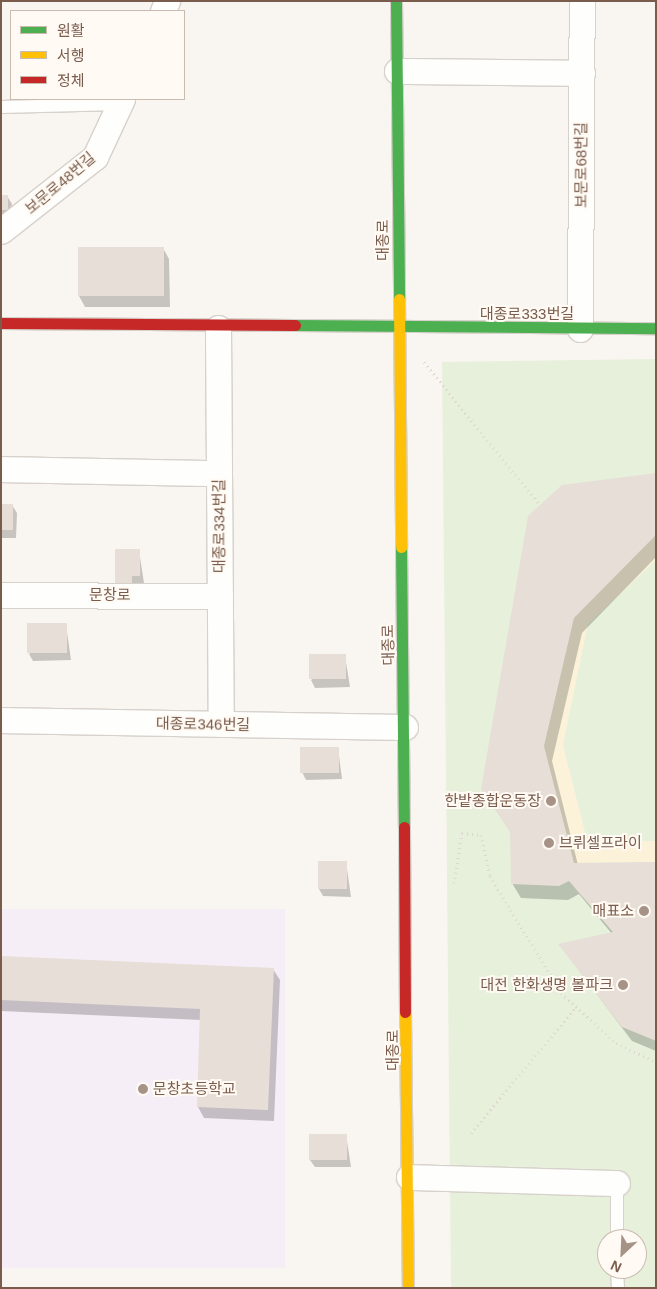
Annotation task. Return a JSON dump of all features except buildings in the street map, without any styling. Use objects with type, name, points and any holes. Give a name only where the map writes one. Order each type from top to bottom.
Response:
[{"type":"main road","name":"대종로","points":[[396,1],[398,329],[405,727],[409,1177],[408,1288]]},
{"type":"main road","points":[[1,323],[218,328],[398,329]]},
{"type":"main road","name":"대종로333번길","points":[[398,329],[656,328]]},
{"type":"street","name":"보문로68번길","points":[[580,328],[582,1]]},
{"type":"street","points":[[397,71],[582,73]]},
{"type":"street","name":"보문로48번길","points":[[1,231],[95,157],[121,101]]},
{"type":"street","name":"대종로334번길","points":[[218,328],[221,724]]},
{"type":"street","points":[[1,469],[219,473]]},
{"type":"street","name":"문창로","points":[[1,594],[220,596]]},
{"type":"street","name":"대종로346번길","points":[[1,720],[405,727]]},
{"type":"street","points":[[409,1177],[617,1184]]},
{"type":"lane","points":[[1,107],[121,101]]},
{"type":"lane","points":[[617,1184],[617,1229]]},
{"type":"path","points":[[423,360],[540,505]]},
{"type":"path","points":[[454,882],[462,832],[482,835],[490,876],[561,993],[616,1043],[656,1062]]},
{"type":"path","points":[[470,1133],[576,1007]]},
{"type":"shaded area","name":"문창초등학교","points":[[1,909],[285,909],[285,1268],[1,1268]]},
{"type":"green space","name":"한밭종합운동장","points":[[656,359],[656,1288],[451,1288],[442,362]]},
{"type":"sand","points":[[656,535],[656,560],[588,624],[563,745],[587,840],[656,841],[656,862],[574,863],[544,746],[574,618]]},
{"type":"traffic: fast","points":[[396,1],[399,299]]},
{"type":"traffic: fast","points":[[295,325],[656,328]]},
{"type":"traffic: fast","points":[[401,547],[404,827]]},
{"type":"traffic: slow","points":[[399,299],[401,547]]},
{"type":"traffic: slow","points":[[405,1012],[408,1288]]},
{"type":"traffic: jam","points":[[1,323],[295,325]]},
{"type":"traffic: jam","points":[[404,827],[405,1012]]},
{"type":"place","name":"한밭종합운동장","points":[[551,801]]},
{"type":"place","name":"브뤼셀프라이","points":[[549,843]]},
{"type":"place","name":"매표소","points":[[644,911]]},
{"type":"place","name":"대전 한화생명 볼파크","points":[[623,985]]},
{"type":"place","name":"문창초등학교","points":[[143,1089]]}]
